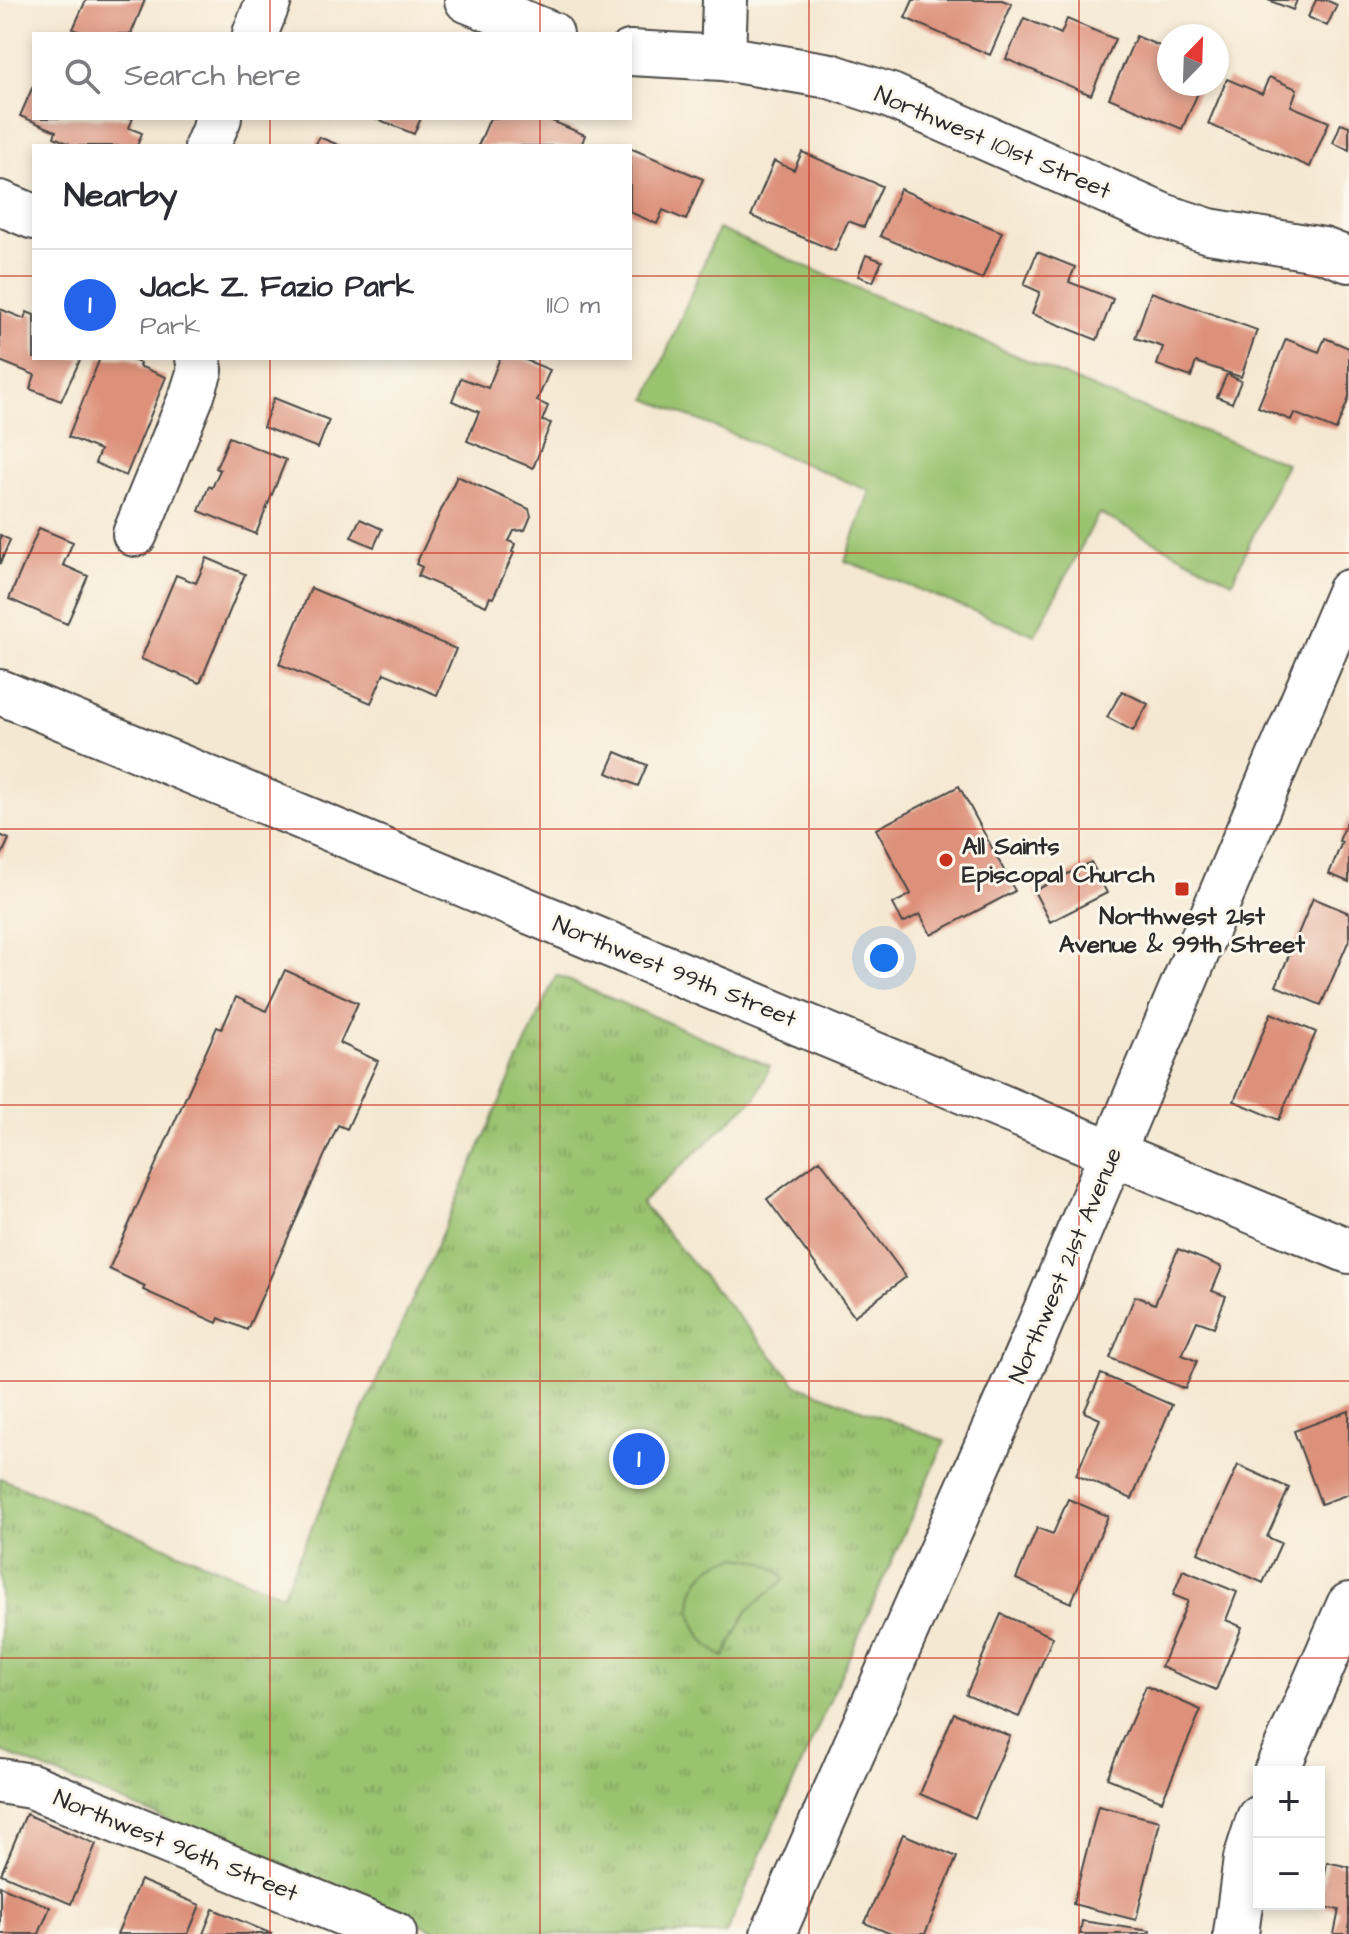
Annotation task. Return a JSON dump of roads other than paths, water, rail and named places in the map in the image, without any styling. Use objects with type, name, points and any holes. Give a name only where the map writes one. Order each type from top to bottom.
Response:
[{"type":"street","points":[[256,32],[269,0]]},
{"type":"street","points":[[467,0],[546,32]]},
{"type":"street","points":[[723,58],[725,0]]},
{"type":"street","name":"Northwest 101st Street","points":[[632,53],[723,58],[830,76],[891,96],[1163,216],[1209,231],[1323,250],[1349,260]]},
{"type":"street","points":[[208,144],[218,120]]},
{"type":"street","points":[[0,203],[32,216]]},
{"type":"street","points":[[135,534],[192,395],[200,370],[198,360]]},
{"type":"street","name":"Northwest 21st Avenue","points":[[773,1934],[1113,1153],[1349,592]]},
{"type":"street","name":"Northwest 99th Street","points":[[0,692],[1349,1251]]},
{"type":"street","points":[[1279,1766],[1349,1605]]},
{"type":"street","name":"Northwest 96th Street","points":[[0,1781],[31,1786],[394,1934]]},
{"type":"street","points":[[1236,1934],[1246,1859],[1253,1837]]},
{"type":"place","name":"All Saints Episcopal Church","points":[[946,860]]},
{"type":"place","name":"Northwest 21st Avenue & 99th Street","points":[[1182,889]]},
{"type":"place","name":"Jack Z. Fazio Park","points":[[639,1459]]}]
